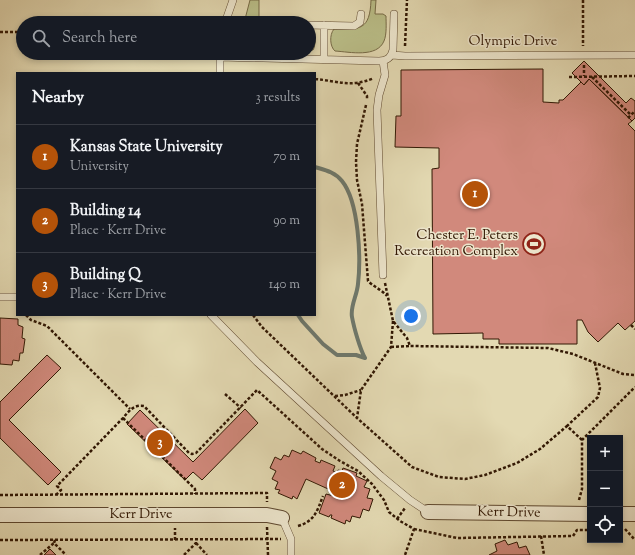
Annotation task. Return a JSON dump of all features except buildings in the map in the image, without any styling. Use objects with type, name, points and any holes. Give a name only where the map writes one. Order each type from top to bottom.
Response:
[{"type":"street","name":"Kerr Drive","points":[[428,512],[587,514]]},
{"type":"street","points":[[623,514],[635,514]]},
{"type":"street","name":"Kerr Drive","points":[[0,515],[266,515],[282,518]]},
{"type":"lane","points":[[227,16],[233,0]]},
{"type":"lane","points":[[316,25],[354,26],[360,22],[361,14]]},
{"type":"lane","points":[[316,59],[387,60],[392,55],[394,14]]},
{"type":"lane","points":[[324,25],[324,60]]},
{"type":"lane","name":"Olympic Drive","points":[[392,55],[635,55]]},
{"type":"lane","points":[[220,60],[220,72]]},
{"type":"lane","points":[[383,61],[385,74],[379,95],[377,110],[383,275]]},
{"type":"lane","points":[[0,297],[16,297]]},
{"type":"lane","points":[[212,316],[257,362],[410,500],[428,512]]},
{"type":"lane","points":[[282,518],[291,539],[291,555]]},
{"type":"path","points":[[405,49],[407,0]]},
{"type":"path","points":[[583,0],[584,76]]},
{"type":"path","points":[[0,32],[16,32]]},
{"type":"path","points":[[316,79],[341,84],[358,83],[378,76]]},
{"type":"path","points":[[592,76],[631,115]]},
{"type":"path","points":[[569,77],[635,76]]},
{"type":"path","points":[[358,83],[367,96],[357,144],[356,162],[357,180],[362,204],[368,282],[383,292],[388,298]]},
{"type":"path","points":[[628,118],[635,110]]},
{"type":"path","points":[[357,418],[361,390],[391,347],[393,321],[383,275]]},
{"type":"path","points":[[27,316],[31,320],[47,326],[130,409]]},
{"type":"path","points":[[254,316],[262,328],[357,418],[412,467],[439,477],[465,478],[485,475],[517,463],[540,449],[598,397],[600,388],[595,363]]},
{"type":"path","points":[[393,321],[407,338],[410,346]]},
{"type":"path","points":[[631,325],[635,329]]},
{"type":"path","points":[[391,347],[548,348],[573,354],[623,374],[635,375]]},
{"type":"path","points":[[574,514],[573,506],[580,499],[582,489],[582,440],[635,387]]},
{"type":"path","points":[[56,495],[61,490],[57,486],[130,409],[140,405],[144,406],[189,453],[192,454],[196,453],[257,390],[322,449],[358,471],[372,484],[384,500],[389,512],[414,529],[457,538],[573,536],[577,530],[587,530]]},
{"type":"path","points":[[335,396],[345,395],[361,390]]},
{"type":"path","points":[[226,394],[241,408]]},
{"type":"path","points":[[123,418],[195,489],[194,494]]},
{"type":"path","points":[[567,426],[582,440]]},
{"type":"path","points":[[0,495],[266,493],[266,503],[271,505]]},
{"type":"path","points":[[298,526],[305,524],[314,517],[323,496]]},
{"type":"path","points":[[0,540],[55,542],[300,539],[298,526],[296,523]]},
{"type":"path","points":[[405,555],[414,529]]},
{"type":"path","points":[[623,529],[625,529],[635,540]]},
{"type":"path","points":[[541,536],[544,555]]},
{"type":"path","points":[[184,555],[196,541]]},
{"type":"path","points":[[196,541],[207,555]]},
{"type":"path","points":[[40,555],[55,542]]},
{"type":"path","points":[[55,542],[66,555]]},
{"type":"green space","points":[[250,0],[259,0],[259,16],[246,16]]},
{"type":"green space","points":[[371,0],[376,0],[375,14],[383,14],[386,16],[386,35],[384,41],[376,50],[369,52],[355,53],[335,51],[332,47],[331,41],[331,34],[334,29],[357,28],[366,23]]},
{"type":"waterway","points":[[316,167],[336,175],[348,190],[352,202],[358,231],[359,246],[358,284],[352,313],[357,338],[365,358]]},
{"type":"waterway","points":[[299,316],[323,344],[337,355],[356,355],[365,358]]},
{"type":"place","name":"Kansas State University","points":[[475,194]]},
{"type":"place","name":"Chester E. Peters Recreation Complex","points":[[534,244]]},
{"type":"place","name":"Building Q","points":[[160,443]]},
{"type":"place","name":"Building 14","points":[[342,485]]}]
